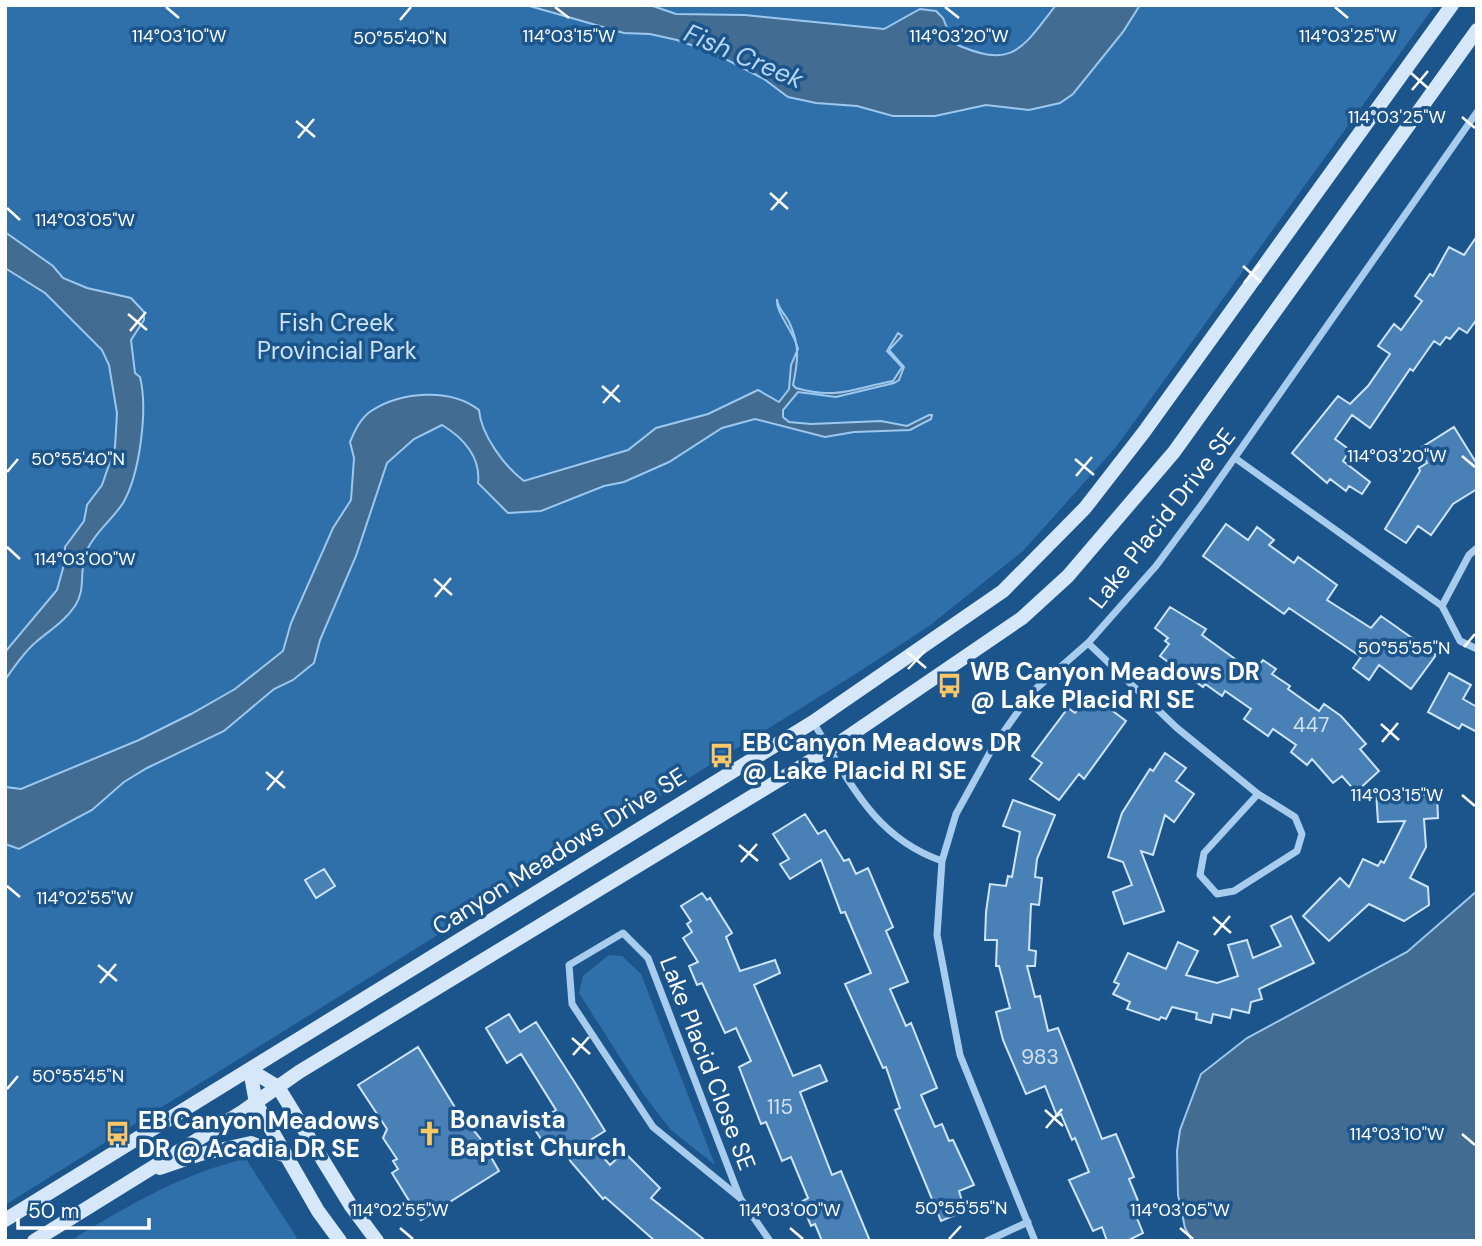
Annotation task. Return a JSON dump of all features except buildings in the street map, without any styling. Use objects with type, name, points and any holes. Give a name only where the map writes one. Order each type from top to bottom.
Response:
[{"type":"main road","name":"Canyon Meadows Drive SE","points":[[5,1220],[813,722],[1003,591],[1085,508],[1152,421],[1452,5]]},
{"type":"main road","points":[[34,1241],[278,1087],[830,749],[1022,618],[1068,576],[1174,452],[1477,30]]},
{"type":"main road","points":[[250,1070],[278,1087],[351,1206],[377,1241]]},
{"type":"main road","points":[[250,1070],[256,1103],[340,1241]]},
{"type":"main road","points":[[132,1178],[201,1154],[251,1143],[286,1156]]},
{"type":"street","name":"Lake Placid Drive SE","points":[[1035,1241],[960,1055],[937,934],[942,861],[956,814],[993,747],[1031,693],[1088,643],[1156,566],[1235,458],[1477,112]]},
{"type":"street","points":[[1235,458],[1442,606],[1460,641],[1477,649]]},
{"type":"street","points":[[1442,606],[1469,555],[1477,548]]},
{"type":"street","points":[[1088,643],[1177,728],[1258,794],[1295,817],[1302,834],[1297,851],[1234,891],[1217,894],[1200,875],[1204,853],[1258,794]]},
{"type":"street","points":[[813,722],[844,776],[890,834],[917,852],[942,861]]},
{"type":"street","name":"Lake Placid Close SE","points":[[740,1198],[653,1127],[572,1004],[569,965],[623,933],[648,958],[740,1198],[770,1241]]},
{"type":"street","points":[[987,1241],[1028,1222]]},
{"type":"green space","name":"Fish Creek Provincial Park","points":[[5,5],[1435,5],[1116,447],[1023,551],[929,626],[854,675],[5,1205]]},
{"type":"green space","points":[[609,955],[622,956],[641,974],[715,1165],[671,1130],[644,1095],[579,993],[583,976]]},
{"type":"green space","points":[[246,1159],[299,1241],[70,1241],[177,1182]]},
{"type":"water","name":"Fish Creek","points":[[526,5],[650,5],[676,14],[745,15],[884,29],[920,9],[936,11],[943,18],[953,43],[989,55],[1003,55],[1024,44],[1056,5],[1140,5],[1123,32],[1073,94],[1060,103],[1029,110],[986,105],[935,116],[893,116],[857,106],[816,103],[788,97],[764,79],[714,53],[677,40],[650,34],[624,33]]},
{"type":"water","points":[[5,232],[53,266],[63,278],[87,288],[131,298],[144,312],[144,320],[131,340],[135,373],[140,377],[142,390],[143,423],[138,459],[129,491],[119,509],[87,550],[81,592],[75,606],[62,621],[27,650],[5,680],[5,652],[57,590],[65,561],[65,547],[84,521],[87,505],[102,485],[115,447],[117,413],[109,365],[102,350],[45,293],[5,268]]},
{"type":"water","points":[[777,299],[790,324],[796,342],[779,310]]},
{"type":"water","points":[[898,333],[902,336],[889,350],[904,367],[899,380],[894,383],[836,397],[798,392],[783,410],[783,417],[789,422],[811,424],[881,421],[907,426],[929,415],[932,415],[931,419],[910,430],[854,432],[825,437],[755,419],[722,428],[669,462],[624,482],[604,486],[541,511],[508,513],[478,483],[477,465],[464,442],[442,425],[414,439],[387,463],[356,556],[320,640],[314,663],[293,680],[274,689],[224,731],[147,768],[124,782],[92,810],[19,849],[5,844],[5,787],[21,789],[139,740],[235,689],[283,651],[291,623],[333,528],[351,500],[354,458],[350,442],[361,421],[371,411],[383,404],[411,396],[441,395],[468,403],[479,410],[484,430],[495,450],[524,481],[628,450],[656,428],[708,414],[758,390],[779,402],[789,389],[791,365],[797,351],[793,385],[796,388],[823,393],[845,392],[893,381],[902,367],[887,351]]},
{"type":"water","points":[[1477,891],[1477,1241],[1192,1241],[1185,1228],[1178,1195],[1177,1151],[1180,1130],[1201,1074],[1247,1038],[1407,952]]},
{"type":"place","name":"WB Canyon Meadows DR @ Lake Placid RI SE","points":[[950,685]]},
{"type":"place","name":"EB Canyon Meadows DR @ Lake Placid RI SE","points":[[722,756]]},
{"type":"place","name":"Bonavista Baptist Church","points":[[430,1133]]},
{"type":"place","name":"EB Canyon Meadows DR @ Acadia DR SE","points":[[118,1134]]}]
